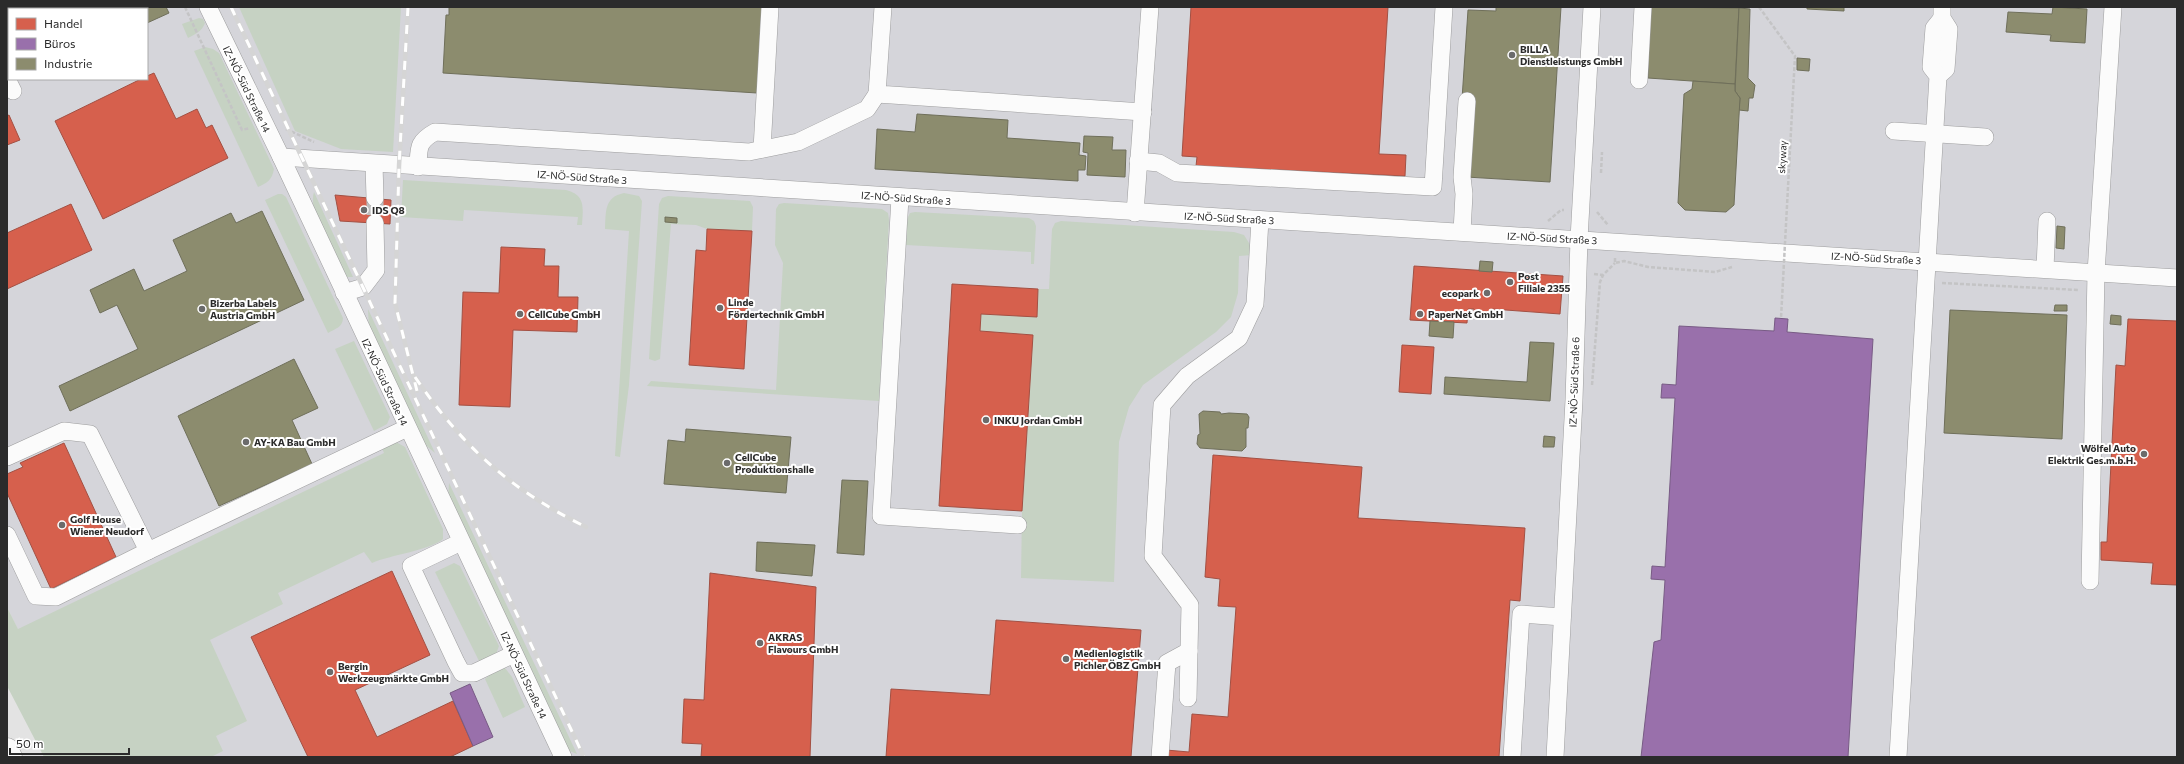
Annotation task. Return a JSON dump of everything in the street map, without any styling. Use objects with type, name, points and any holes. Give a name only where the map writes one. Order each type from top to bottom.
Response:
[{"type":"highway","points":[[7,749],[11,757]]},
{"type":"street","name":"IZ-NÖ-Süd Straße 14","points":[[208,7],[281,157],[407,428],[563,757]]},
{"type":"street","points":[[762,149],[770,7]]},
{"type":"street","points":[[418,167],[418,151],[423,139],[435,132],[749,152],[798,142],[867,109],[877,94],[883,7]]},
{"type":"street","points":[[1135,213],[1150,7]]},
{"type":"street","points":[[1138,161],[1159,163],[1177,173],[1433,187],[1444,7]]},
{"type":"street","name":"IZ-NÖ-Süd Straße 6","points":[[1555,757],[1574,400],[1579,239],[1592,7]]},
{"type":"street","points":[[1639,80],[1643,7]]},
{"type":"street","points":[[2090,581],[2095,291],[2113,7]]},
{"type":"street","points":[[1898,757],[1938,76],[1946,69],[1949,29],[1942,12]]},
{"type":"street","points":[[877,94],[1143,112]]},
{"type":"street","points":[[1462,232],[1464,194],[1462,177],[1467,101]]},
{"type":"street","points":[[1894,131],[1985,137]]},
{"type":"street","name":"IZ-NÖ-Süd Straße 3","points":[[281,157],[1135,213],[1579,239],[2177,278]]},
{"type":"street","points":[[374,164],[374,198]]},
{"type":"street","points":[[900,198],[881,516],[1018,525]]},
{"type":"street","points":[[1188,698],[1190,604],[1153,556],[1162,405],[1187,376],[1239,338],[1255,304],[1260,220]]},
{"type":"street","points":[[2044,269],[2047,221]]},
{"type":"street","points":[[344,293],[363,287],[376,270],[375,223]]},
{"type":"street","points":[[7,536],[36,596],[56,598],[148,551],[407,428]]},
{"type":"street","points":[[7,457],[64,431],[90,434],[148,551]]},
{"type":"street","points":[[461,542],[411,566],[453,655],[462,673],[474,673],[514,654]]},
{"type":"street","points":[[1512,757],[1521,614],[1562,617]]},
{"type":"street","points":[[1160,757],[1167,663],[1189,651]]},
{"type":"path","points":[[185,7],[242,130],[264,124]]},
{"type":"path","name":"skyway","points":[[1759,7],[1795,56],[1781,318]]},
{"type":"path","points":[[1597,212],[1610,227]]},
{"type":"path","points":[[1926,281],[2095,291]]},
{"type":"shaded area","points":[[7,7],[2177,7],[2177,757],[80,757],[7,607]]},
{"type":"green space","points":[[239,7],[401,7],[393,152],[341,149],[295,131]]},
{"type":"green space","points":[[199,18],[203,19],[205,23],[204,26],[188,38],[182,24]]},
{"type":"green space","points":[[205,47],[213,49],[219,53],[274,169],[269,181],[258,187],[194,51]]},
{"type":"green space","points":[[403,180],[566,190],[577,195],[582,203],[582,225],[577,225],[578,217],[464,210],[463,221],[401,217]]},
{"type":"green space","points":[[314,192],[353,277],[346,277],[318,223],[313,201]]},
{"type":"green space","points":[[624,193],[639,196],[642,201],[629,385],[620,457],[615,456],[629,231],[605,229],[606,211],[609,202],[617,195]]},
{"type":"green space","points":[[278,194],[282,194],[286,197],[343,318],[340,326],[328,333],[265,200]]},
{"type":"green space","points":[[668,196],[750,201],[753,207],[752,231],[707,229],[696,225],[671,224],[660,359],[655,361],[649,359],[659,204],[662,198]]},
{"type":"green space","points":[[784,203],[882,209],[888,213],[889,220],[879,401],[647,386],[651,381],[776,390],[783,263],[775,245],[776,209],[779,204]]},
{"type":"green space","points":[[915,212],[1029,218],[1034,221],[1036,226],[1034,264],[1031,264],[1031,252],[906,245],[907,219],[910,213]]},
{"type":"green space","points":[[1061,221],[1234,232],[1244,235],[1249,243],[1252,255],[1239,256],[1238,293],[1231,317],[1216,332],[1143,385],[1129,407],[1119,442],[1114,582],[1021,578],[1022,511],[1033,335],[980,331],[981,314],[1037,317],[1038,289],[1049,289],[1052,229],[1055,223]]},
{"type":"green space","points":[[368,309],[435,453],[422,442],[369,331]]},
{"type":"green space","points":[[354,341],[390,417],[387,424],[374,431],[335,349]]},
{"type":"green space","points":[[396,442],[405,447],[443,529],[443,539],[429,546],[372,563],[364,552],[278,593],[283,604],[210,640],[247,721],[216,736],[223,751],[211,757],[44,757],[7,686],[7,607],[18,629],[384,453],[382,448]]},
{"type":"green space","points":[[449,483],[577,754],[567,750],[448,498]]},
{"type":"green space","points":[[454,563],[460,566],[499,646],[496,654],[480,663],[435,572]]},
{"type":"green space","points":[[505,668],[512,677],[525,707],[503,718],[485,679],[493,672]]},
{"type":"building: Handel","points":[[1191,7],[1388,7],[1379,154],[1406,155],[1405,176],[1196,166],[1197,157],[1182,156]]},
{"type":"building: Handel","points":[[154,73],[176,119],[197,109],[206,128],[212,125],[228,158],[103,219],[55,121],[139,80],[148,80],[148,76]]},
{"type":"building: Handel","points":[[9,115],[20,140],[7,145],[7,116]]},
{"type":"building: Handel","name":"IDS Q8","points":[[335,195],[391,200],[390,224],[340,221]]},
{"type":"building: Handel","points":[[71,204],[92,250],[7,289],[7,233]]},
{"type":"building: Handel","name":"Linde Fördertechnik GmbH","points":[[707,229],[752,231],[744,369],[689,365],[696,250],[706,251]]},
{"type":"building: Handel","name":"CellCube GmbH","points":[[501,247],[545,249],[544,266],[559,266],[558,297],[578,297],[577,332],[513,330],[510,407],[459,405],[463,292],[499,293]]},
{"type":"building: Handel","name":"ecopark","points":[[1414,266],[1563,276],[1560,314],[1492,309],[1492,317],[1474,316],[1474,309],[1468,309],[1467,323],[1410,320]]},
{"type":"building: Handel","name":"INKU Jordan GmbH","points":[[952,284],[1038,289],[1037,317],[981,314],[980,331],[1033,335],[1022,511],[939,506]]},
{"type":"building: Handel","name":"Wölfel Auto Elektrik Ges.m.b.H.","points":[[2128,319],[2177,321],[2177,585],[2151,584],[2153,563],[2101,560],[2101,542],[2107,542],[2116,365],[2125,366]]},
{"type":"building: Handel","points":[[1402,345],[1434,347],[1431,394],[1399,392]]},
{"type":"building: Handel","name":"Golf House Wiener Neudorf","points":[[64,443],[116,557],[51,589],[7,493],[7,474],[23,467],[20,463]]},
{"type":"building: Handel","points":[[1213,455],[1362,467],[1358,518],[1525,528],[1520,601],[1510,600],[1499,757],[1165,757],[1166,750],[1189,752],[1192,714],[1228,717],[1236,607],[1218,606],[1220,579],[1205,577]]},
{"type":"building: Handel","name":"Bergin Werkzeugmärkte GmbH","points":[[392,571],[430,655],[355,690],[377,737],[453,701],[473,746],[450,757],[308,757],[251,637]]},
{"type":"building: Handel","name":"AKRAS Flavours GmbH","points":[[710,573],[816,587],[810,757],[701,757],[702,744],[682,743],[684,699],[704,700]]},
{"type":"building: Handel","name":"Medienlogistik Pichler ÖBZ GmbH","points":[[996,620],[1141,630],[1131,757],[886,757],[891,689],[990,695]]},
{"type":"building: Büros","points":[[1775,318],[1788,319],[1787,332],[1873,339],[1848,757],[1641,757],[1654,642],[1661,640],[1665,580],[1651,579],[1652,566],[1665,567],[1675,398],[1661,398],[1662,384],[1676,385],[1679,326],[1774,331]]},
{"type":"building: Büros","points":[[470,684],[493,737],[473,746],[450,693]]},
{"type":"building: Industrie","points":[[166,7],[169,13],[148,23],[148,8],[30,8]]},
{"type":"building: Industrie","points":[[449,7],[762,7],[757,93],[443,73],[446,15],[449,15]]},
{"type":"building: Industrie","name":"BILLA Dienstleistungs GmbH","points":[[1496,7],[1561,7],[1550,182],[1466,177],[1462,99],[1468,10],[1496,11]]},
{"type":"building: Industrie","points":[[1650,7],[1739,8],[1735,84],[1648,78]]},
{"type":"building: Industrie","points":[[1807,7],[1844,7],[1844,11],[1807,9]]},
{"type":"building: Industrie","points":[[2053,7],[2087,9],[2085,43],[2050,41],[2051,35],[2006,32],[2008,12],[2052,14]]},
{"type":"building: Industrie","points":[[1739,8],[1750,9],[1748,78],[1755,85],[1753,98],[1749,98],[1748,111],[1739,110],[1740,98],[1735,91]]},
{"type":"building: Industrie","points":[[1797,58],[1810,59],[1809,71],[1797,70]]},
{"type":"building: Industrie","points":[[1693,81],[1735,84],[1735,91],[1740,98],[1734,205],[1726,212],[1685,210],[1678,203],[1684,94],[1692,89]]},
{"type":"building: Industrie","points":[[917,114],[1008,120],[1007,138],[1080,143],[1079,155],[1086,156],[1085,170],[1078,170],[1078,181],[875,169],[877,129],[915,132]]},
{"type":"building: Industrie","points":[[1084,136],[1113,137],[1112,150],[1126,150],[1125,177],[1087,175],[1088,153],[1083,152]]},
{"type":"building: Industrie","name":"Bizerba Labels Austria GmbH","points":[[262,211],[304,300],[70,411],[59,386],[138,349],[117,305],[100,313],[90,290],[134,269],[144,291],[187,271],[173,240],[231,213],[236,223]]},
{"type":"building: Industrie","points":[[665,217],[677,218],[677,223],[665,222]]},
{"type":"building: Industrie","points":[[2057,226],[2065,227],[2064,249],[2056,248]]},
{"type":"building: Industrie","points":[[1480,261],[1493,262],[1492,272],[1479,271]]},
{"type":"building: Industrie","points":[[2055,305],[2067,305],[2067,311],[2054,311]]},
{"type":"building: Industrie","points":[[1950,310],[2067,315],[2062,439],[1944,433]]},
{"type":"building: Industrie","points":[[2111,315],[2121,316],[2121,325],[2110,324]]},
{"type":"building: Industrie","points":[[1430,321],[1454,322],[1453,338],[1429,336]]},
{"type":"building: Industrie","points":[[1530,342],[1554,343],[1550,401],[1444,394],[1445,377],[1527,382]]},
{"type":"building: Industrie","name":"AY-KA Bau GmbH","points":[[294,359],[318,408],[292,420],[312,464],[219,506],[178,416]]},
{"type":"building: Industrie","points":[[1203,411],[1220,412],[1221,414],[1247,414],[1249,417],[1248,428],[1246,428],[1246,447],[1242,451],[1200,448],[1197,444],[1198,435],[1200,434],[1199,414]]},
{"type":"building: Industrie","name":"CellCube Produktionshalle","points":[[686,429],[791,437],[786,493],[664,484],[668,440],[685,442]]},
{"type":"building: Industrie","points":[[1544,436],[1555,437],[1554,447],[1543,447]]},
{"type":"building: Industrie","points":[[842,480],[868,481],[864,555],[837,553]]},
{"type":"building: Industrie","points":[[757,542],[815,545],[812,576],[756,571]]},
{"type":"tunnel","points":[[375,198],[375,223]]},
{"type":"railway","points":[[231,7],[584,757]]},
{"type":"railway","points":[[408,7],[399,166],[395,303],[417,391]]},
{"type":"railway","points":[[415,377],[451,425],[490,464],[534,497],[559,513],[586,527]]},
{"type":"place","name":"BILLA Dienstleistungs GmbH","points":[[1512,55]]},
{"type":"place","name":"IDS Q8","points":[[364,210]]},
{"type":"place","name":"Post Filiale 2355","points":[[1510,282]]},
{"type":"place","name":"ecopark","points":[[1487,293]]},
{"type":"place","name":"Linde Fördertechnik GmbH","points":[[720,308]]},
{"type":"place","name":"Bizerba Labels Austria GmbH","points":[[202,309]]},
{"type":"place","name":"CellCube GmbH","points":[[520,314]]},
{"type":"place","name":"PaperNet GmbH","points":[[1420,314]]},
{"type":"place","name":"INKU Jordan GmbH","points":[[986,420]]},
{"type":"place","name":"AY-KA Bau GmbH","points":[[246,442]]},
{"type":"place","name":"Wölfel Auto Elektrik Ges.m.b.H.","points":[[2144,454]]},
{"type":"place","name":"CellCube Produktionshalle","points":[[727,463]]},
{"type":"place","name":"Golf House Wiener Neudorf","points":[[62,525]]},
{"type":"place","name":"AKRAS Flavours GmbH","points":[[760,643]]},
{"type":"place","name":"Medienlogistik Pichler ÖBZ GmbH","points":[[1066,659]]},
{"type":"place","name":"Bergin Werkzeugmärkte GmbH","points":[[330,672]]}]
